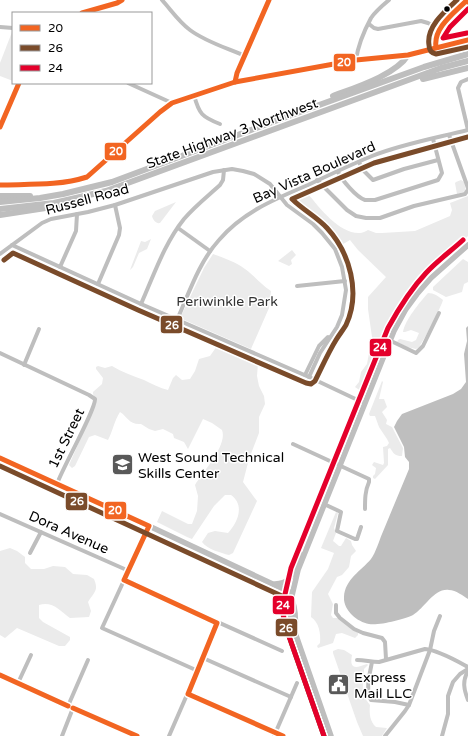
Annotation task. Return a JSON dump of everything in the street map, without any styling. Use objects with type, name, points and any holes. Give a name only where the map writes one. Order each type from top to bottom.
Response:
[{"type":"highway","name":"State Highway 3 Northwest","points":[[0,202],[40,198],[88,189],[112,182],[444,60],[468,54]]},
{"type":"highway","points":[[275,121],[385,74],[401,64],[408,55]]},
{"type":"highway","name":"State Highway 3 Northwest","points":[[0,209],[61,202],[106,191],[441,68],[468,61]]},
{"type":"highway","points":[[379,91],[450,71],[468,68]]},
{"type":"highway","points":[[0,196],[50,194],[88,189]]},
{"type":"highway","points":[[0,215],[66,205],[79,202],[106,191]]},
{"type":"main road","points":[[408,55],[468,40]]},
{"type":"main road","points":[[331,736],[292,625],[290,604],[298,570],[389,340],[402,315],[413,299],[431,278],[468,245]]},
{"type":"main road","points":[[0,458],[150,526],[292,593]]},
{"type":"main road","points":[[274,584],[282,584],[292,576],[296,562],[304,552]]},
{"type":"main road","points":[[0,675],[137,736]]},
{"type":"street","points":[[86,12],[117,3],[122,0]]},
{"type":"street","points":[[162,0],[190,30],[202,38],[245,56]]},
{"type":"street","points":[[235,82],[269,0]]},
{"type":"street","points":[[356,60],[361,37],[369,24],[371,17],[389,0]]},
{"type":"street","points":[[369,24],[378,29],[421,21],[428,22],[440,29],[435,38],[434,43],[436,47]]},
{"type":"street","points":[[0,27],[12,28]]},
{"type":"street","points":[[0,185],[58,184],[87,177],[160,112],[172,103],[194,95],[235,82],[356,60],[408,55]]},
{"type":"street","points":[[468,79],[461,82],[458,86],[468,130]]},
{"type":"street","points":[[0,127],[19,84]]},
{"type":"street","points":[[130,84],[172,103]]},
{"type":"street","points":[[194,95],[198,108],[202,114],[220,124]]},
{"type":"street","name":"Bay Vista Boulevard","points":[[177,320],[210,251],[225,233],[238,221],[258,207],[372,156],[468,130]]},
{"type":"street","points":[[317,180],[347,210],[356,216],[366,218],[380,218],[414,206],[465,194],[468,189],[449,135]]},
{"type":"street","points":[[338,172],[348,186],[360,197],[366,200],[375,200],[438,180],[442,173],[433,139]]},
{"type":"street","points":[[359,162],[362,169],[373,180],[404,169],[438,160]]},
{"type":"street","points":[[141,304],[164,252],[178,228],[192,211],[220,186],[223,180],[224,170]]},
{"type":"street","name":"Russell Road","points":[[0,254],[42,223],[51,219],[115,205],[213,172],[238,170],[254,174],[271,185],[287,206],[313,224],[326,237],[335,249],[341,261],[345,281],[345,294],[342,313],[338,324],[330,336],[319,346],[307,376]]},
{"type":"street","points":[[98,284],[119,234],[120,228],[115,205]]},
{"type":"street","points":[[60,267],[76,231],[77,214]]},
{"type":"street","points":[[178,228],[210,251]]},
{"type":"street","points":[[12,245],[177,320],[307,376],[364,403]]},
{"type":"street","points":[[297,286],[345,281]]},
{"type":"street","points":[[389,340],[416,353],[423,346],[439,313]]},
{"type":"street","points":[[0,353],[24,365],[39,329]]},
{"type":"street","name":"1st Street","points":[[24,365],[89,395],[95,402],[56,484]]},
{"type":"street","points":[[293,444],[368,479],[369,482],[366,488],[365,509]]},
{"type":"street","points":[[324,504],[341,512],[338,530],[342,534],[357,539],[361,526]]},
{"type":"street","name":"Dora Avenue","points":[[0,514],[129,571]]},
{"type":"street","points":[[150,526],[102,628],[198,671]]},
{"type":"street","points":[[30,553],[41,532]]},
{"type":"street","points":[[124,580],[282,651]]},
{"type":"street","points":[[336,605],[336,613],[340,618],[363,633],[382,638],[385,642],[386,660]]},
{"type":"street","points":[[385,736],[406,711],[430,650],[434,631],[440,616]]},
{"type":"street","points":[[169,736],[198,671],[217,623]]},
{"type":"street","points":[[357,660],[372,662],[386,660],[426,649],[456,660],[468,669]]},
{"type":"street","points":[[18,684],[31,655]]},
{"type":"street","points":[[203,658],[291,697]]},
{"type":"street","points":[[62,736],[88,660]]},
{"type":"street","points":[[372,662],[368,691],[371,700],[409,704]]},
{"type":"street","points":[[468,669],[464,689],[468,700]]},
{"type":"street","points":[[442,736],[448,714],[448,696],[453,682],[460,674],[468,669]]},
{"type":"street","points":[[275,734],[297,683]]},
{"type":"street","points":[[188,694],[275,734],[283,736]]},
{"type":"green space","points":[[12,32],[12,81],[0,76],[0,63]]},
{"type":"green space","points":[[461,180],[464,182],[466,191],[457,194],[455,183]]},
{"type":"green space","points":[[317,186],[308,194],[324,213],[337,225],[352,232],[360,233],[368,230],[376,233],[415,231],[450,216],[452,210],[450,203],[468,196],[468,236],[425,277],[401,305],[391,322],[361,391],[355,387],[359,382],[361,372],[367,364],[372,337],[368,297],[386,277],[358,250],[350,240],[338,247],[325,229],[289,202],[288,199]]},
{"type":"green space","points":[[176,202],[160,223],[157,223],[153,219],[152,216],[155,211]]},
{"type":"green space","points":[[151,239],[147,249],[139,253],[133,267],[130,270],[141,241],[145,242]]},
{"type":"green space","points":[[292,250],[296,255],[291,260],[292,264],[289,266],[278,261]]},
{"type":"green space","name":"Periwinkle Park","points":[[213,254],[230,260],[249,272],[271,291],[269,308],[251,349],[182,319],[181,316],[204,268]]},
{"type":"green space","points":[[463,259],[468,262],[468,282],[464,284],[462,292],[446,297],[433,290],[433,287]]},
{"type":"green space","points":[[428,293],[436,295],[443,300],[431,327],[419,347],[416,349],[407,347],[397,342],[400,339],[412,342],[416,340],[419,333],[411,330],[403,332],[404,327],[417,306]]},
{"type":"green space","points":[[217,346],[236,351],[258,363],[257,376],[259,386],[264,396],[265,404],[259,417],[259,433],[249,459],[243,482],[257,501],[233,553],[229,555],[211,549],[202,542],[208,533],[215,531],[228,533],[232,529],[237,519],[239,509],[238,504],[231,495],[225,495],[214,506],[192,539],[157,522],[162,511],[188,524],[192,524],[197,511],[198,496],[195,485],[218,451],[223,436],[222,430],[212,423],[203,419],[188,449],[184,442],[174,438],[173,434],[163,429],[155,431],[141,424],[134,423],[120,412],[108,440],[95,435],[89,437],[75,466],[72,468],[69,465],[83,433],[95,398],[93,392],[102,384],[103,378],[96,367],[98,366],[105,368],[112,366],[168,390],[173,378],[176,375],[182,380],[190,379],[195,371],[199,359],[210,356]]},
{"type":"green space","points":[[382,381],[379,399],[384,399],[387,407],[382,412],[387,420],[386,424],[392,427],[403,448],[402,456],[395,454],[390,448],[388,449],[388,465],[375,479],[373,476],[376,468],[372,465],[374,462],[383,465],[383,447],[387,446],[389,443],[379,427],[375,416],[370,416],[369,414]]},
{"type":"green space","points":[[336,512],[338,513],[334,528],[336,533],[333,541],[341,546],[346,538],[351,541],[356,551],[351,556],[349,567],[342,575],[337,577],[328,594],[333,604],[331,615],[333,618],[338,618],[358,633],[358,635],[355,638],[342,633],[336,634],[333,643],[318,648],[317,646],[320,643],[320,632],[318,625],[311,617],[312,592],[328,569],[334,553],[321,548]]},
{"type":"green space","points":[[10,548],[25,557],[25,563],[31,569],[44,569],[53,566],[65,567],[73,574],[87,575],[94,579],[96,589],[88,602],[91,611],[89,617],[70,618],[48,604],[39,605],[39,618],[43,622],[70,637],[70,640],[65,646],[59,646],[17,628],[5,638],[0,635],[0,551]]},
{"type":"green space","points":[[338,649],[344,650],[352,655],[351,660],[354,667],[368,665],[364,669],[363,692],[370,705],[372,723],[376,727],[387,728],[382,736],[363,736],[333,653],[333,651]]},
{"type":"shaded area","points":[[468,326],[468,599],[454,591],[444,590],[434,595],[417,612],[409,617],[379,624],[364,623],[348,611],[344,602],[344,597],[350,580],[371,559],[409,469],[409,462],[405,457],[404,447],[394,427],[402,414],[453,394],[461,389],[466,382],[464,354],[467,341],[466,328]]},
{"type":"transit line","name":"20","points":[[86,12],[117,3],[122,0]]},
{"type":"transit line","name":"20","points":[[235,82],[237,73],[269,0]]},
{"type":"transit line","name":"26","points":[[457,0],[442,14],[433,26],[430,32],[429,48],[436,54],[468,47]]},
{"type":"transit line","name":"20","points":[[436,47],[438,33],[445,21],[466,1],[468,2]]},
{"type":"transit line","name":"24","points":[[467,33],[443,38],[450,27],[468,9]]},
{"type":"transit line","name":"20","points":[[0,185],[66,182],[87,177],[172,103],[235,82],[356,60],[408,55],[468,40]]},
{"type":"transit line","name":"20","points":[[0,127],[19,84]]},
{"type":"transit line","name":"26","points":[[4,260],[13,253],[138,310],[311,384],[315,381],[333,345],[346,325],[353,300],[353,287],[347,261],[335,238],[323,224],[292,199],[374,163],[468,137]]},
{"type":"transit line","name":"24","points":[[324,736],[284,622],[283,603],[291,568],[388,328],[405,299],[420,279],[463,240]]},
{"type":"transit line","name":"20","points":[[0,458],[149,526],[124,580],[217,623],[188,694],[283,736]]},
{"type":"transit line","name":"26","points":[[0,466],[284,597],[284,622],[324,736]]},
{"type":"transit line","name":"20","points":[[0,675],[68,706]]},
{"type":"transit line","name":"20","points":[[73,708],[137,736]]},
{"type":"place","name":"West Sound Technical Skills Center","points":[[123,465]]},
{"type":"place","name":"Express Mail LLC","points":[[338,685]]}]
